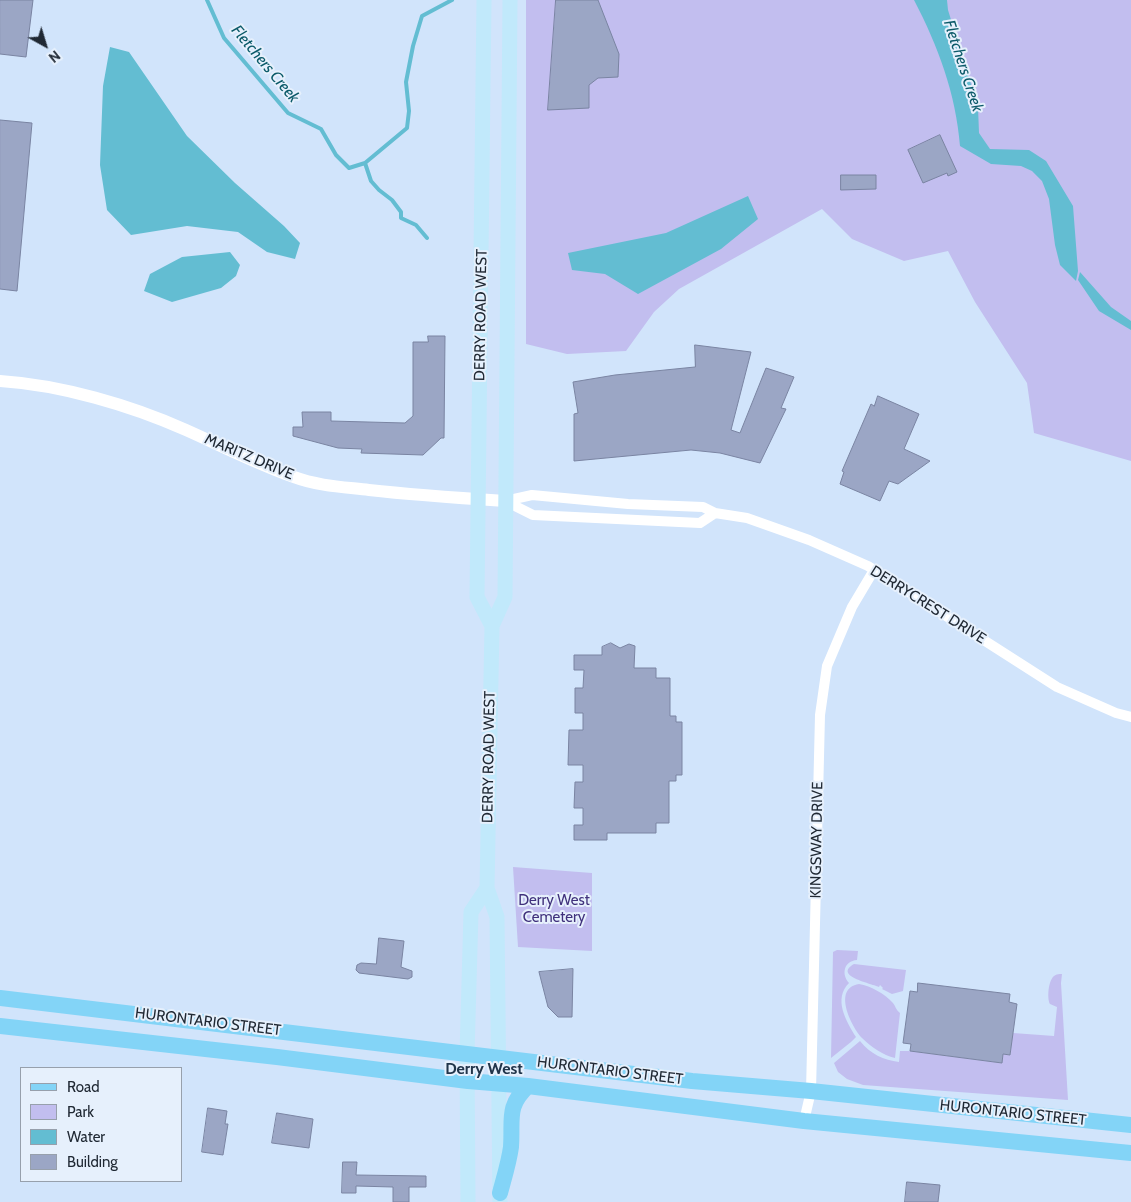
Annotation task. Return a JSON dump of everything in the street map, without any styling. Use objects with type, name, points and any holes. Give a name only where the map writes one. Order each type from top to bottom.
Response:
[{"type":"main road","name":"DERRY ROAD WEST","points":[[484,0],[477,598],[492,626]]},
{"type":"main road","name":"DERRY ROAD WEST","points":[[500,1197],[497,917],[486,888],[492,626],[505,597],[510,1]]},
{"type":"main road","points":[[483,127],[508,128]]},
{"type":"main road","points":[[468,1202],[468,1054],[471,912],[486,888]]},
{"type":"main road","name":"HURONTARIO STREET","points":[[0,998],[692,1081],[811,1091],[1131,1125]]},
{"type":"main road","name":"HURONTARIO STREET","points":[[0,1026],[277,1057],[468,1081],[528,1086],[804,1121],[1131,1153]]},
{"type":"main road","points":[[500,1197],[511,1148],[512,1110],[520,1093],[528,1086]]},
{"type":"street","name":"MARITZ DRIVE","points":[[0,381],[46,386],[117,405],[185,429],[238,454],[316,484],[386,492],[505,501]]},
{"type":"street","name":"DERRYCREST DRIVE","points":[[505,501],[532,495],[628,504],[703,507],[715,513],[747,518],[809,540],[874,570],[1057,687],[1116,713],[1131,717]]},
{"type":"street","points":[[505,501],[533,515],[700,523],[715,513]]},
{"type":"street","name":"KINGSWAY DRIVE","points":[[804,1121],[811,1091],[820,715],[827,666],[852,607],[874,570]]},
{"type":"green space","points":[[526,0],[1131,0],[1131,461],[1034,433],[1027,383],[975,302],[948,251],[904,261],[852,239],[822,209],[679,289],[654,312],[626,351],[567,354],[526,344]]},
{"type":"green space","name":"Derry West Cemetery","points":[[513,867],[592,873],[592,951],[518,947]]},
{"type":"green space","points":[[837,950],[858,951],[857,960],[849,963],[845,968],[845,976],[849,983],[844,989],[842,996],[845,1017],[856,1037],[831,1058],[833,952]]},
{"type":"green space","points":[[854,964],[906,970],[903,991],[892,994],[882,989],[880,985],[879,987],[855,978],[848,972],[849,968]]},
{"type":"green space","points":[[1062,974],[1068,1100],[863,1085],[847,1079],[838,1072],[834,1063],[860,1041],[878,1056],[899,1062],[900,1051],[910,1051],[1002,1063],[1003,1054],[1010,1055],[1013,1033],[1054,1036],[1057,1007],[1050,1004],[1050,982],[1054,976]]},
{"type":"green space","points":[[859,984],[882,994],[893,1003],[900,1013],[895,1058],[882,1053],[862,1038],[849,1017],[845,1000],[847,992],[851,987]]},
{"type":"water","points":[[914,0],[947,0],[948,10],[978,107],[979,133],[990,149],[1029,150],[1046,161],[1073,206],[1078,271],[1076,281],[1060,265],[1055,245],[1049,199],[1042,181],[1032,171],[1021,166],[991,164],[960,146],[950,89],[931,35]]},
{"type":"water","points":[[110,47],[129,52],[187,136],[300,243],[295,259],[267,252],[238,232],[187,226],[131,235],[107,210],[100,165],[103,86]]},
{"type":"water","points":[[748,196],[758,219],[721,249],[638,294],[605,274],[572,270],[568,253],[666,233]]},
{"type":"water","points":[[230,252],[240,265],[236,276],[221,288],[172,302],[144,291],[150,274],[182,257]]},
{"type":"water","points":[[1080,272],[1111,307],[1131,321],[1131,330],[1099,311],[1078,280]]},
{"type":"building","points":[[0,0],[33,0],[26,57],[0,54]]},
{"type":"building","points":[[556,0],[598,0],[619,54],[618,77],[598,78],[589,85],[589,108],[548,110]]},
{"type":"building","points":[[0,120],[32,123],[17,291],[0,289]]},
{"type":"building","points":[[940,135],[957,172],[948,176],[947,173],[923,183],[908,150]]},
{"type":"building","points":[[841,175],[876,175],[876,189],[841,190]]},
{"type":"building","points":[[428,336],[445,336],[444,438],[441,438],[423,455],[361,453],[362,449],[338,448],[293,436],[293,427],[303,427],[302,412],[331,412],[331,421],[405,423],[413,416],[413,342],[428,342]]},
{"type":"building","points":[[695,345],[751,352],[731,430],[740,433],[766,368],[794,377],[781,408],[786,409],[760,463],[720,453],[691,450],[574,461],[574,414],[578,413],[573,382],[615,375],[695,367]]},
{"type":"building","points":[[878,396],[919,414],[904,449],[930,461],[898,484],[889,481],[880,501],[840,484],[844,472],[842,471],[871,404],[874,406]]},
{"type":"building","points":[[611,643],[620,648],[629,644],[635,646],[634,668],[656,668],[656,678],[670,678],[670,716],[676,716],[676,722],[682,722],[682,775],[676,775],[676,781],[669,781],[669,823],[656,823],[656,833],[607,833],[607,840],[574,840],[574,825],[583,825],[583,808],[574,808],[575,782],[583,782],[583,765],[568,765],[569,730],[583,730],[583,713],[575,713],[575,688],[583,688],[584,670],[574,670],[574,655],[602,655],[602,647]]},
{"type":"building","points":[[379,938],[404,941],[401,967],[412,971],[412,977],[408,979],[359,973],[356,970],[357,965],[361,963],[376,964]]},
{"type":"building","points":[[573,969],[572,1017],[558,1017],[548,1007],[539,972]]},
{"type":"building","points":[[918,983],[1010,994],[1009,1002],[1017,1004],[1010,1055],[1003,1054],[1002,1063],[910,1051],[911,1044],[903,1043],[910,991],[917,992]]},
{"type":"building","points":[[208,1108],[227,1111],[225,1124],[228,1124],[223,1155],[202,1152]]},
{"type":"building","points":[[277,1113],[313,1119],[309,1148],[272,1143]]},
{"type":"building","points":[[343,1162],[357,1162],[356,1175],[426,1176],[426,1187],[409,1187],[409,1202],[393,1202],[393,1187],[356,1186],[356,1193],[342,1193]]},
{"type":"building","points":[[907,1182],[940,1185],[938,1202],[905,1202]]},
{"type":"waterway","name":"Fletchers Creek","points":[[207,0],[224,38],[288,113],[321,129],[336,155],[349,168],[365,163],[407,128],[409,111],[406,82],[413,46],[422,16],[452,0]]},
{"type":"waterway","points":[[365,163],[371,181],[392,200],[401,212],[401,218],[416,225],[427,238]]},
{"type":"district","name":"Derry West","points":[[484,1069]]}]
